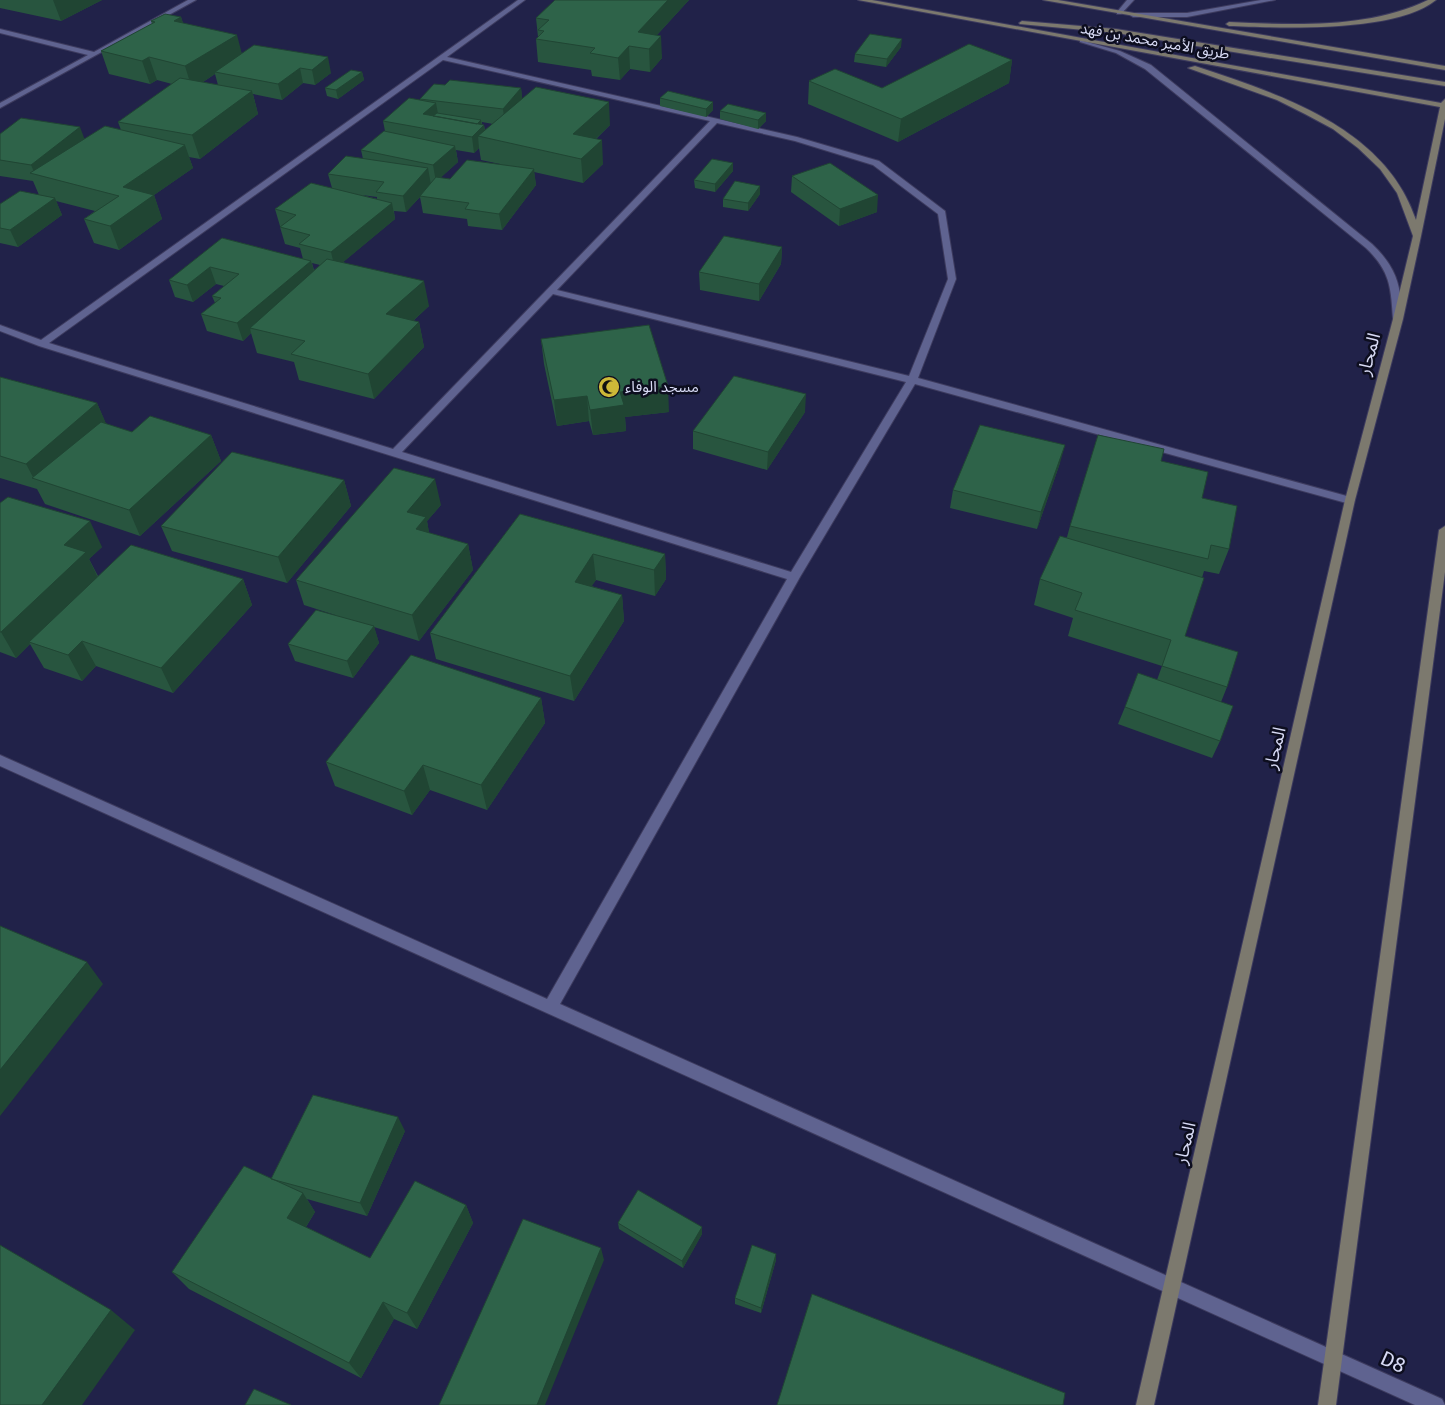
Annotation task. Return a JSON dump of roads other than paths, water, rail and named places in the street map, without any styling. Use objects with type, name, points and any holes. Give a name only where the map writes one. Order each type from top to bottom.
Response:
[{"type":"street","points":[[0,106],[193,0]]},
{"type":"street","points":[[42,344],[444,58],[522,0]]},
{"type":"street","name":"طريق الأمير محمد بن فهد","points":[[861,0],[1146,53],[1445,105]]},
{"type":"street","name":"طريق الأمير محمد بن فهد","points":[[1046,0],[1445,68]]},
{"type":"street","points":[[1119,13],[1131,0]]},
{"type":"street","points":[[1133,15],[1187,15],[1272,0]]},
{"type":"street","points":[[1174,22],[1281,26],[1330,25],[1392,15],[1433,0]]},
{"type":"street","points":[[950,17],[1116,31],[1445,84]]},
{"type":"street","points":[[0,31],[95,54]]},
{"type":"street","points":[[1082,41],[1118,52],[1148,67],[1385,260],[1394,279],[1398,319]]},
{"type":"street","points":[[1146,53],[1272,96],[1331,126],[1353,141],[1386,174],[1402,194],[1417,236]]},
{"type":"street","points":[[444,58],[797,138],[876,163],[942,213],[952,280],[912,380],[794,578],[550,1007]]},
{"type":"street","name":"المحار","points":[[1145,1405],[1350,500],[1398,319],[1445,105]]},
{"type":"street","points":[[395,453],[715,120]]},
{"type":"street","points":[[550,291],[912,380],[1350,500]]},
{"type":"street","points":[[0,328],[42,344],[794,578]]},
{"type":"street","points":[[1327,1405],[1445,530]]},
{"type":"street","name":"D8","points":[[0,760],[1436,1405]]},
{"type":"place","name":"مسجد الوفاء","points":[[609,387]]}]
